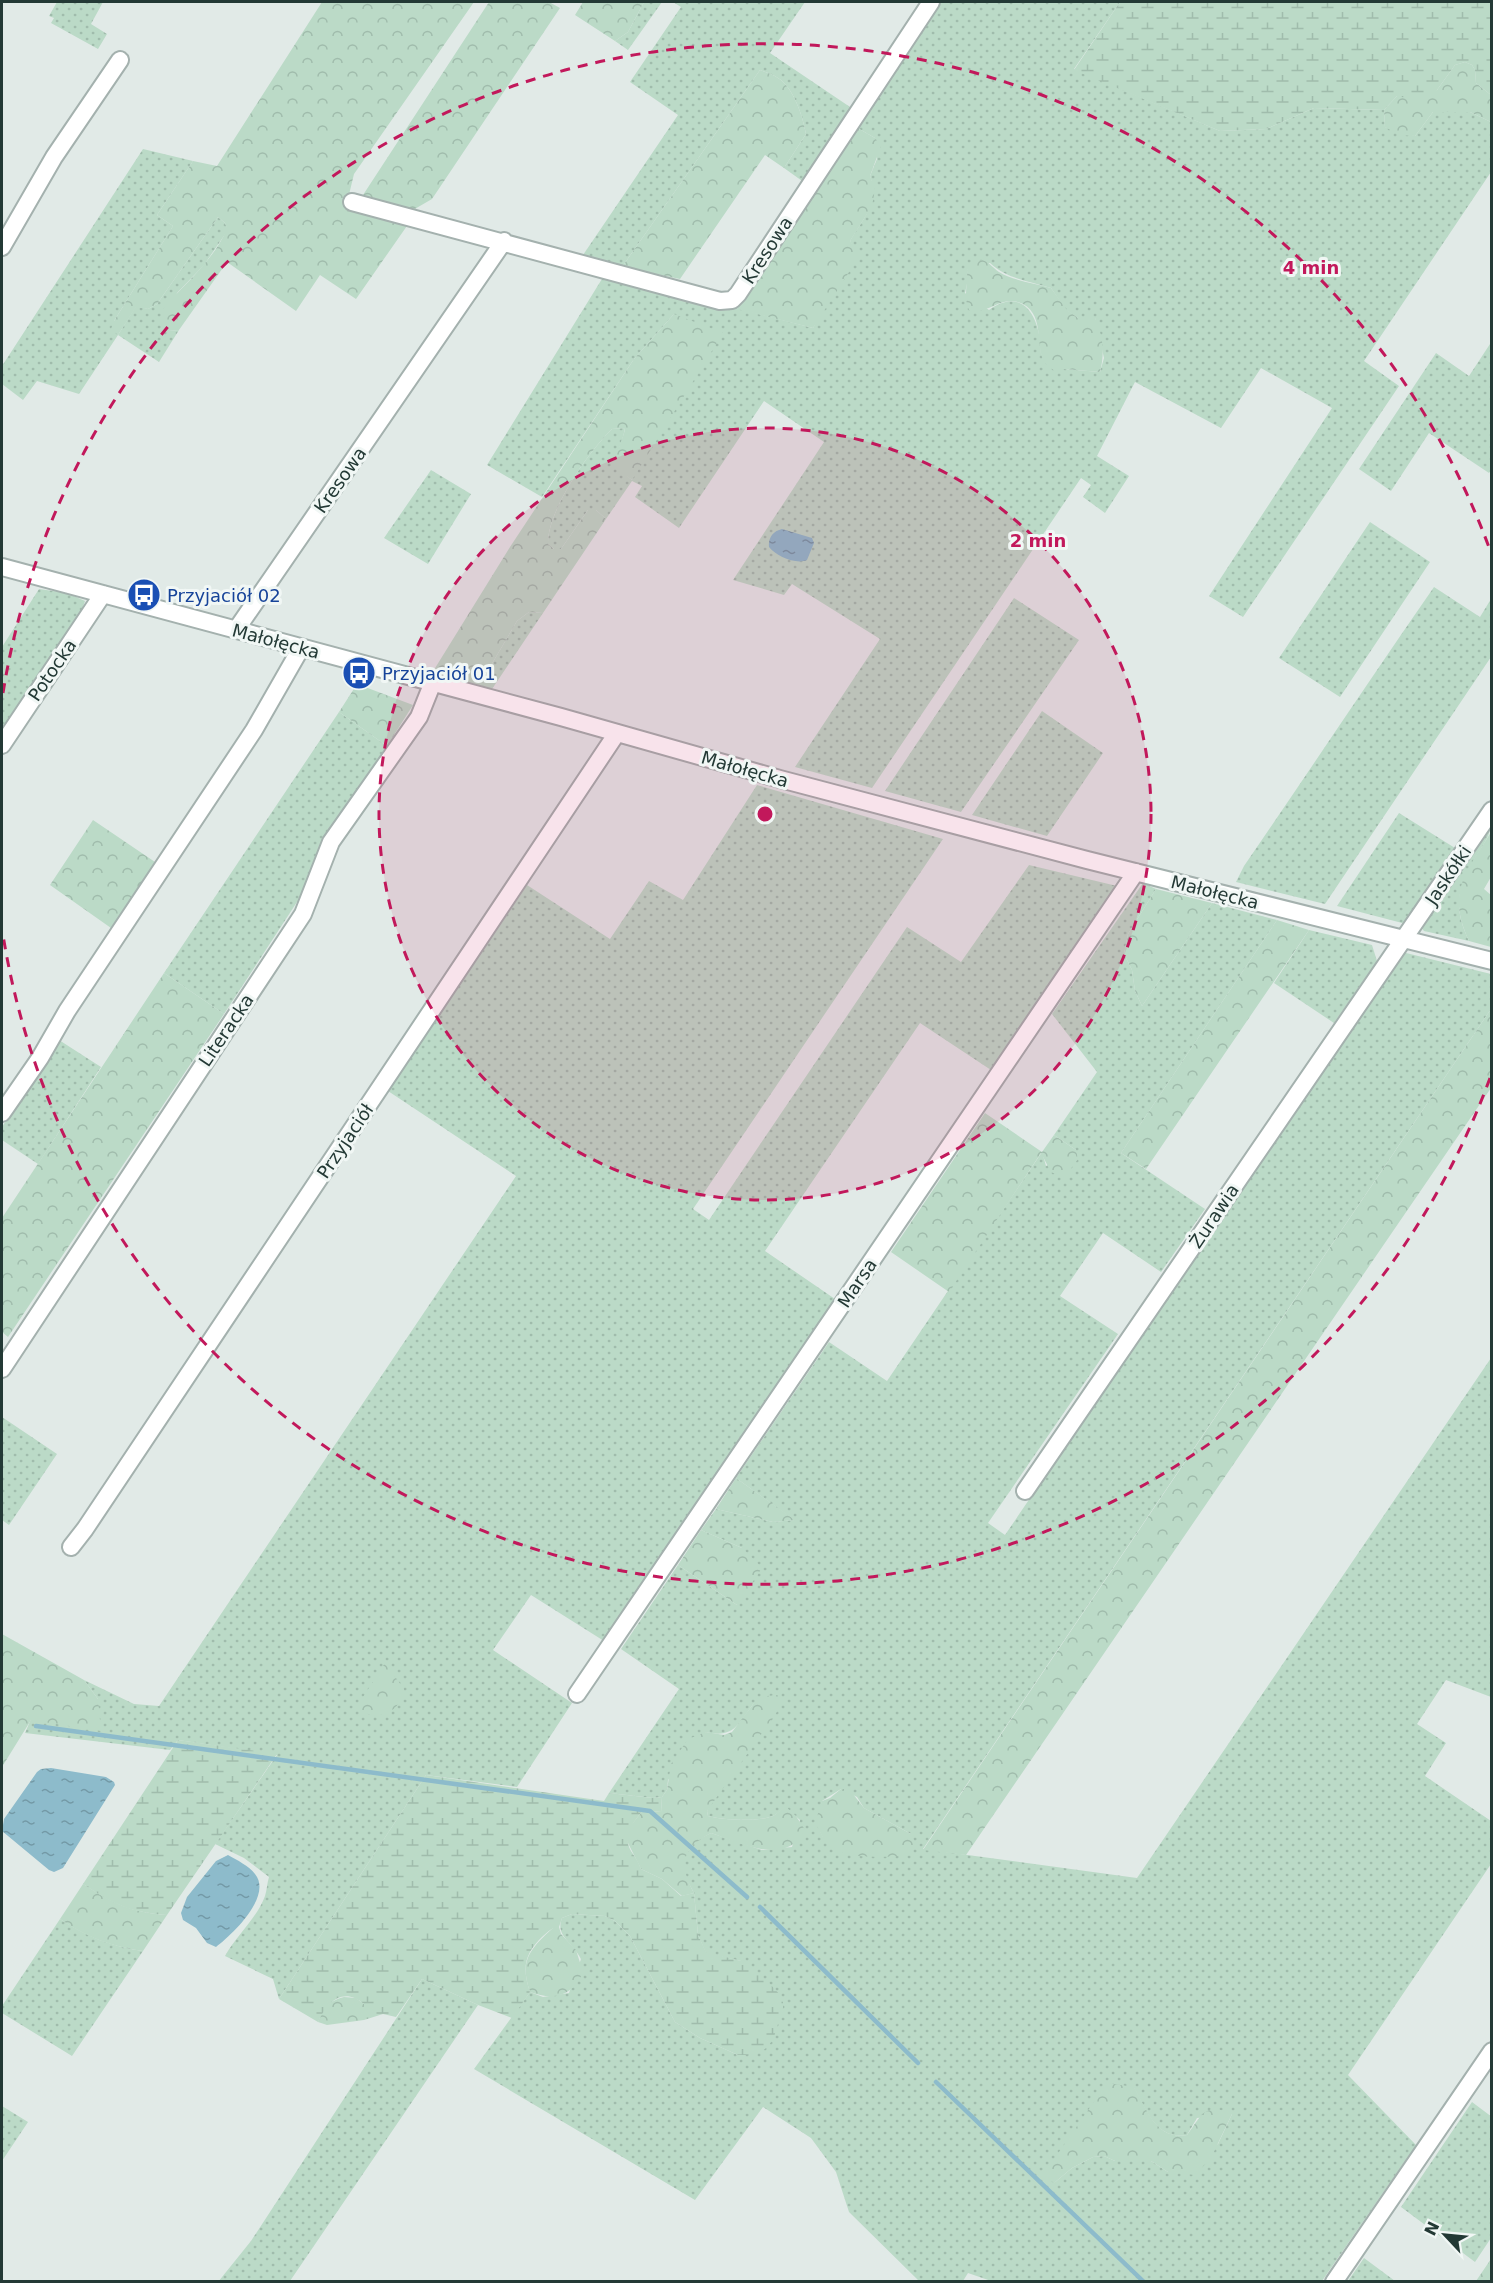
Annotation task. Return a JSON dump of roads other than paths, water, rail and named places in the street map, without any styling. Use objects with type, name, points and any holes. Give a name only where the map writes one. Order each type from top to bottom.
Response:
[{"type":"street","name":"Kresowa","points":[[352,202],[720,301],[732,300],[931,2]]},
{"type":"street","points":[[2,247],[54,157],[120,60]]},
{"type":"street","name":"Kresowa","points":[[236,630],[504,242]]},
{"type":"street","name":"Małołęcka","points":[[2,567],[433,682],[780,779],[1136,872],[1491,961]]},
{"type":"street","name":"Potocka","points":[[2,745],[103,594]]},
{"type":"street","points":[[2,1113],[254,730],[301,648]]},
{"type":"street","name":"Literacka","points":[[2,1369],[303,914],[332,842],[419,717],[433,682]]},
{"type":"street","name":"Przyjaciół","points":[[71,1547],[617,733]]},
{"type":"street","name":"Jaskółki","points":[[1404,940],[1491,810]]},
{"type":"street","name":"Marsa","points":[[578,1694],[1136,872]]},
{"type":"street","name":"Żurawia","points":[[1025,1491],[1404,940]]},
{"type":"street","points":[[1334,2282],[1491,2051]]},
{"type":"water","points":[[782,529],[812,538],[814,543],[807,560],[786,559],[769,547],[772,535]]},
{"type":"water","points":[[51,1768],[106,1777],[115,1785],[63,1868],[54,1872],[2,1831],[4,1819],[37,1772]]},
{"type":"water","points":[[228,1855],[255,1874],[259,1883],[259,1893],[248,1914],[216,1947],[207,1943],[196,1928],[183,1920],[181,1913],[187,1897],[216,1861]]},
{"type":"waterway","points":[[36,1726],[650,1811],[747,1897]]},
{"type":"waterway","points":[[760,1907],[918,2063]]},
{"type":"waterway","points":[[936,2082],[1144,2282]]},
{"type":"place","name":"Przyjaciół 02","points":[[144,595]]},
{"type":"place","name":"Przyjaciół 01","points":[[359,673]]}]
